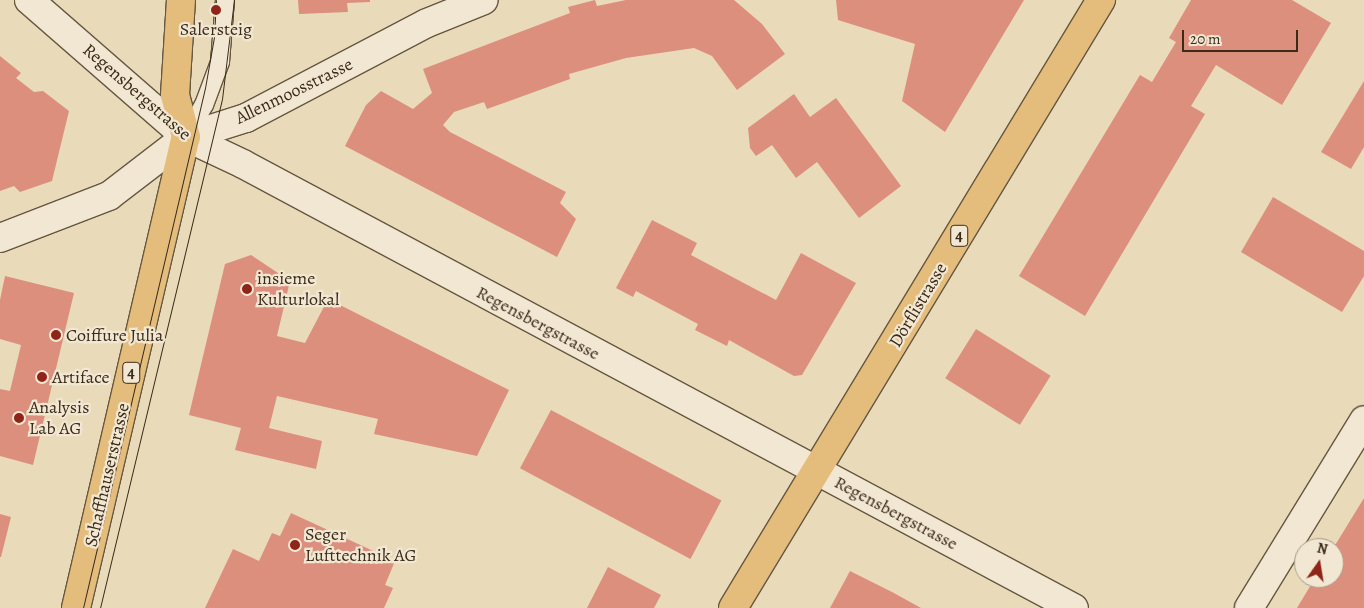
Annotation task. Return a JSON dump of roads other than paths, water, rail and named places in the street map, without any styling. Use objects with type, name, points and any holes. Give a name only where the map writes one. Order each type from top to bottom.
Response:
[{"type":"main road","name":"Schaffhauserstrasse","points":[[76,608],[186,137],[175,96],[181,0]]},
{"type":"main road","name":"Dörflistrasse","points":[[733,608],[1101,0]]},
{"type":"street","name":"Regensbergstrasse","points":[[29,0],[186,137],[243,164],[1074,608]]},
{"type":"street","name":"Allenmoosstrasse","points":[[0,238],[109,196],[186,137],[246,118],[427,23],[484,0]]},
{"type":"street","points":[[1249,608],[1364,420]]},
{"type":"lane","name":"Schaffhauserstrasse","points":[[186,137],[204,105],[220,62],[225,0]]},
{"type":"tram line","points":[[83,608],[205,88],[214,37],[216,0]]},
{"type":"tram line","points":[[100,608],[222,99],[234,0]]},
{"type":"place","name":"Salersteig","points":[[216,10]]},
{"type":"place","name":"insieme Kulturlokal","points":[[247,289]]},
{"type":"place","name":"Coiffure Julia","points":[[56,335]]},
{"type":"place","name":"Artiface","points":[[42,377]]},
{"type":"place","name":"Analysis Lab AG","points":[[19,418]]},
{"type":"place","name":"Seger Lufttechnik AG","points":[[295,545]]}]
